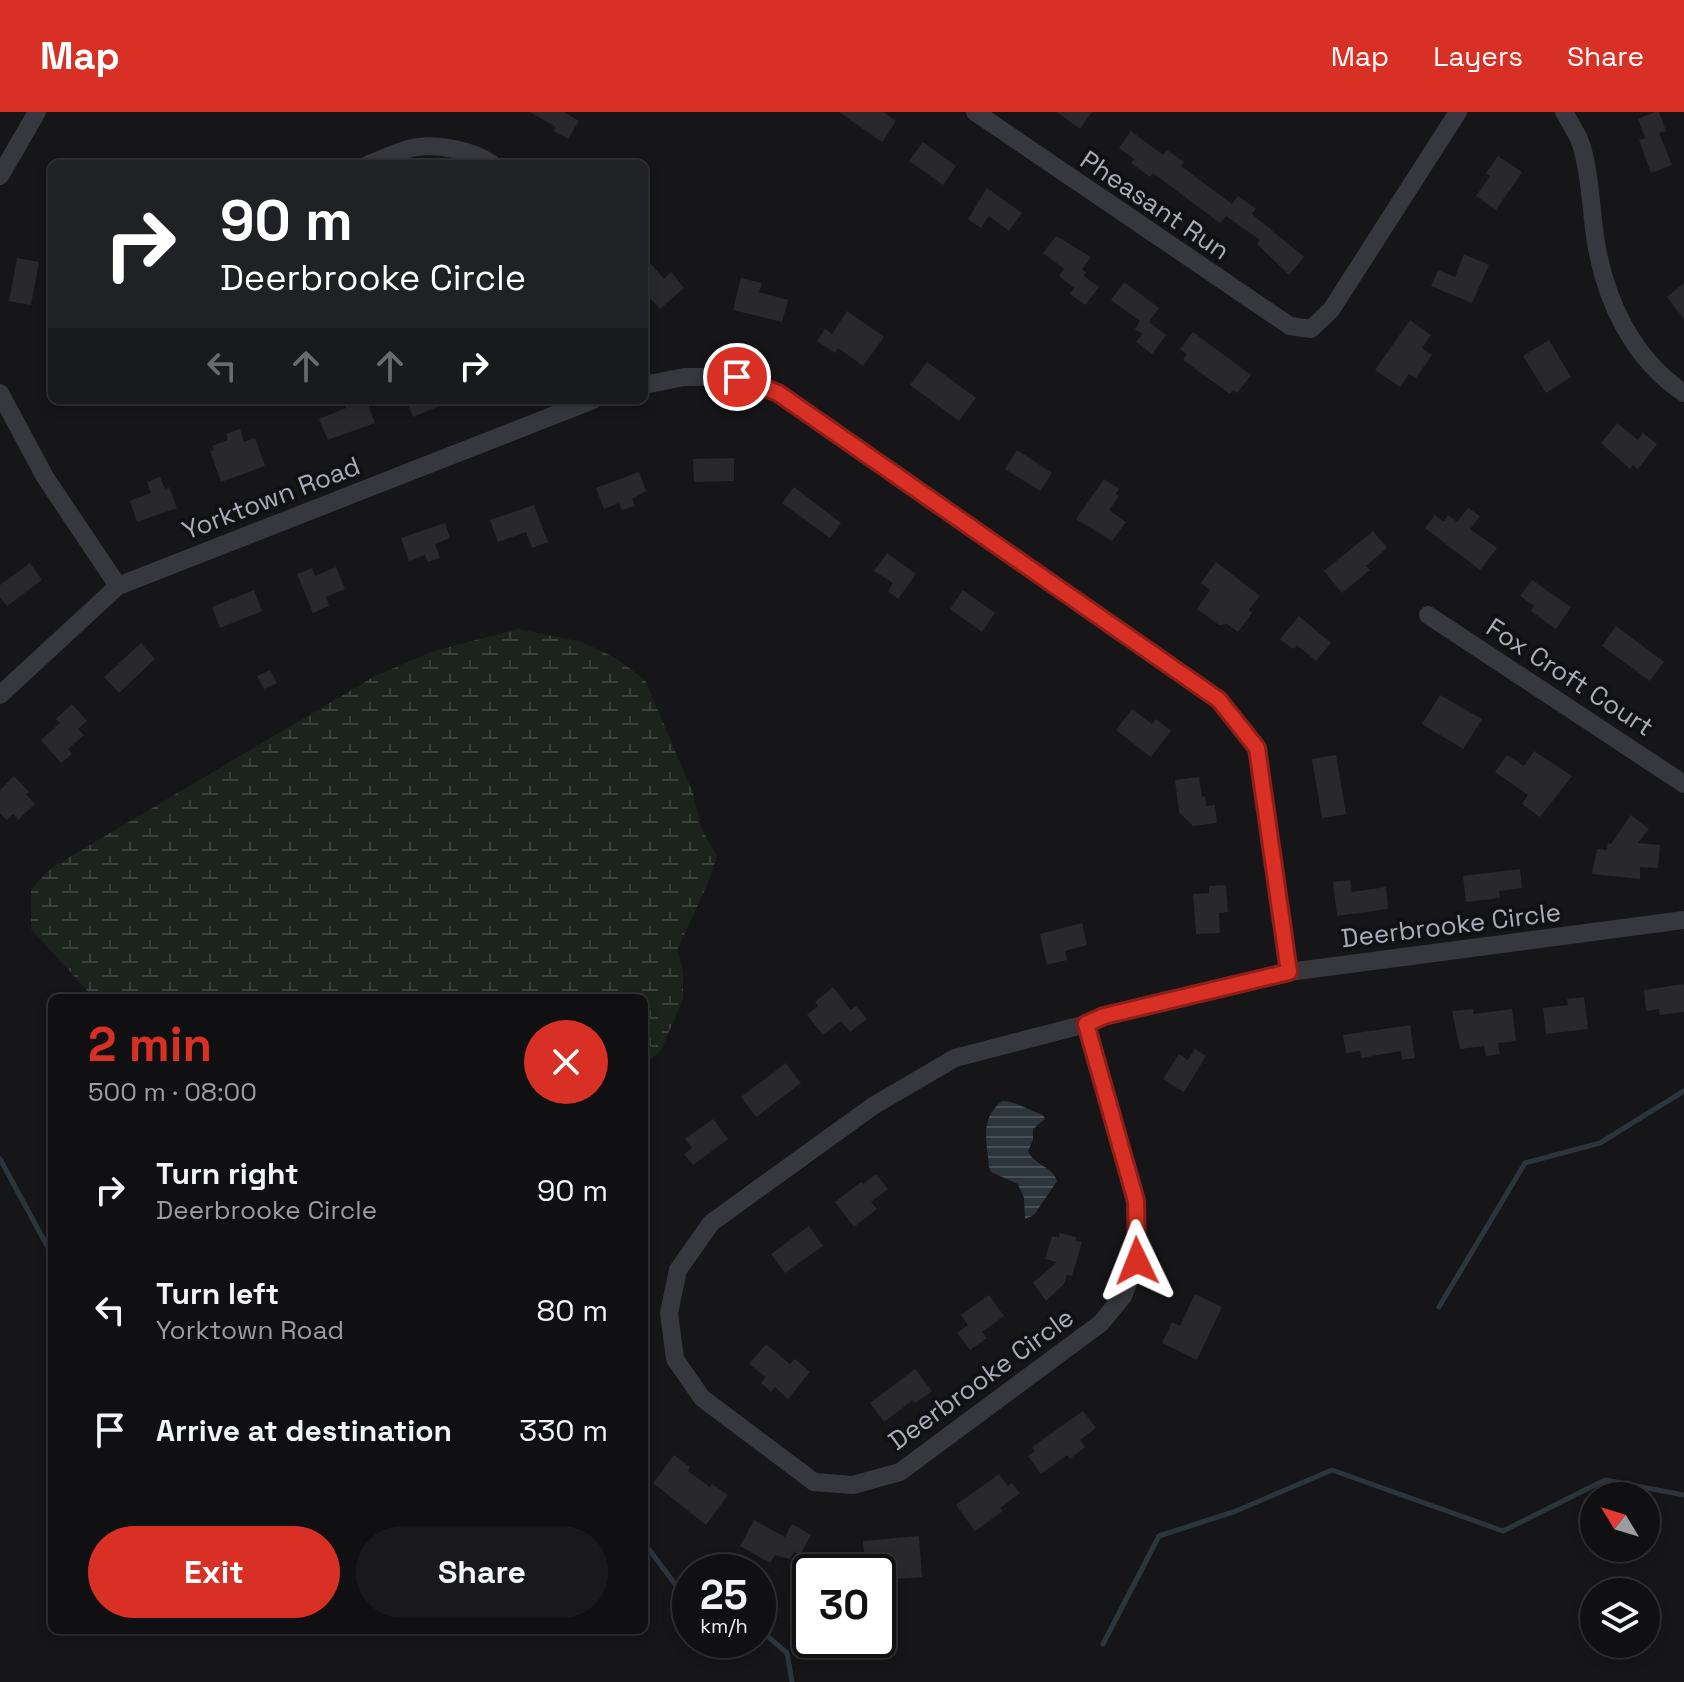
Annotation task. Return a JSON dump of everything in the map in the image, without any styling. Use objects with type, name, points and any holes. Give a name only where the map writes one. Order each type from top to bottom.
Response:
[{"type":"street","points":[[0,176],[37,112]]},
{"type":"street","name":"Pheasant Run","points":[[975,112],[1290,326],[1311,329],[1331,310],[1458,112]]},
{"type":"street","points":[[1564,112],[1580,140],[1597,247],[1613,309],[1635,346],[1672,385],[1684,393]]},
{"type":"street","points":[[380,160],[412,148],[451,148],[486,160]]},
{"type":"street","points":[[648,384],[684,377],[737,377],[778,393],[1219,700],[1257,748],[1289,972]]},
{"type":"street","points":[[0,393],[45,477],[118,586]]},
{"type":"street","name":"Yorktown Road","points":[[0,695],[118,586],[583,404]]},
{"type":"street","name":"Fox Croft Court","points":[[1428,615],[1684,784]]},
{"type":"street","name":"Deerbrooke Circle","points":[[1086,1024],[1136,1201],[1137,1261],[1123,1296],[1101,1323],[900,1472],[853,1485],[814,1482],[702,1398],[675,1359],[669,1313],[678,1270],[711,1223],[873,1106],[955,1058],[1086,1024],[1104,1016],[1289,972],[1684,920]]},
{"type":"green space","points":[[518,629],[582,642],[614,657],[645,680],[693,793],[702,830],[717,856],[678,948],[683,973],[683,999],[661,1050],[648,1061],[648,994],[90,994],[31,929],[31,889],[51,868],[375,676],[431,652]]},
{"type":"shaded area","points":[[1002,1101],[1043,1115],[1045,1119],[1033,1129],[1033,1140],[1028,1151],[1057,1181],[1034,1215],[1025,1219],[1024,1198],[1018,1184],[991,1172],[989,1167],[987,1123]]},
{"type":"building","points":[[530,112],[564,112],[579,121],[568,139],[554,131],[556,127]]},
{"type":"building","points":[[839,112],[883,112],[896,121],[882,142]]},
{"type":"building","points":[[1057,112],[1092,112],[1080,129]]},
{"type":"building","points":[[1659,112],[1666,131],[1659,133],[1672,165],[1651,173],[1639,140],[1645,138],[1638,119]]},
{"type":"building","points":[[1131,131],[1163,155],[1167,150],[1184,162],[1181,166],[1232,204],[1238,196],[1256,209],[1252,214],[1304,257],[1289,275],[1257,244],[1260,240],[1226,216],[1220,223],[1153,173],[1150,177],[1131,163],[1134,159],[1119,148]]},
{"type":"building","points":[[923,142],[956,166],[943,185],[909,161]]},
{"type":"building","points":[[1498,156],[1522,172],[1496,210],[1476,196],[1490,176],[1486,173]]},
{"type":"building","points":[[987,188],[1022,213],[1009,231],[989,216],[981,228],[968,219]]},
{"type":"building","points":[[1056,236],[1091,257],[1082,269],[1086,272],[1084,276],[1099,287],[1085,305],[1070,294],[1074,288],[1059,276],[1064,269],[1043,253]]},
{"type":"building","points":[[1464,254],[1489,265],[1472,303],[1431,286],[1438,270],[1455,277]]},
{"type":"building","points":[[17,258],[39,262],[31,305],[9,301]]},
{"type":"building","points":[[648,261],[664,279],[671,272],[684,288],[660,309],[648,296]]},
{"type":"building","points":[[741,278],[762,283],[759,292],[788,300],[782,322],[733,310]]},
{"type":"building","points":[[1124,282],[1159,308],[1149,322],[1166,335],[1152,354],[1136,342],[1142,334],[1135,329],[1140,321],[1111,300]]},
{"type":"building","points":[[1684,283],[1684,319],[1667,297]]},
{"type":"building","points":[[847,311],[884,337],[863,366],[838,348],[835,353],[817,341],[825,329],[832,334]]},
{"type":"building","points":[[1410,320],[1431,335],[1422,348],[1432,355],[1416,378],[1409,374],[1400,387],[1375,370]]},
{"type":"building","points":[[1193,332],[1251,375],[1237,393],[1233,390],[1230,394],[1183,360],[1187,354],[1180,349]]},
{"type":"building","points":[[1549,340],[1571,377],[1546,393],[1523,356]]},
{"type":"building","points":[[927,362],[976,398],[959,421],[910,385]]},
{"type":"building","points":[[344,404],[368,404],[375,423],[328,440],[319,419],[346,408]]},
{"type":"building","points":[[408,404],[444,404],[413,417]]},
{"type":"building","points":[[1617,423],[1638,440],[1643,433],[1657,444],[1638,469],[1633,465],[1630,469],[1601,443]]},
{"type":"building","points":[[240,429],[244,442],[255,438],[265,466],[221,482],[210,451],[214,450],[212,446],[228,440],[226,434]]},
{"type":"building","points":[[1017,450],[1052,473],[1040,491],[1005,469]]},
{"type":"building","points":[[734,458],[734,481],[694,482],[693,459]]},
{"type":"building","points":[[639,472],[646,491],[632,499],[635,506],[622,510],[619,503],[604,509],[596,488]]},
{"type":"building","points":[[160,477],[165,489],[169,487],[177,508],[137,522],[130,501],[151,493],[147,482]]},
{"type":"building","points":[[1104,479],[1119,489],[1116,494],[1119,496],[1109,510],[1126,522],[1112,541],[1076,519]]},
{"type":"building","points":[[794,487],[841,523],[830,538],[782,503]]},
{"type":"building","points":[[534,505],[548,542],[532,548],[526,532],[498,542],[490,520]]},
{"type":"building","points":[[1468,508],[1480,516],[1470,529],[1497,548],[1480,570],[1425,528],[1435,515],[1444,522],[1448,515],[1457,522]]},
{"type":"building","points":[[445,523],[450,538],[435,544],[440,558],[428,562],[425,555],[409,561],[401,538]]},
{"type":"building","points":[[1373,531],[1387,548],[1366,566],[1370,570],[1342,593],[1324,571]]},
{"type":"building","points":[[887,553],[916,574],[898,599],[888,591],[893,583],[874,571]]},
{"type":"building","points":[[1216,562],[1260,596],[1238,632],[1227,624],[1219,625],[1197,609],[1210,590],[1201,583]]},
{"type":"building","points":[[30,563],[42,580],[7,606],[0,597],[0,585]]},
{"type":"building","points":[[336,567],[345,589],[326,597],[329,606],[313,613],[297,574],[312,568],[315,576]]},
{"type":"building","points":[[1532,580],[1571,607],[1556,629],[1531,611],[1534,606],[1520,596]]},
{"type":"building","points":[[254,590],[262,611],[220,628],[212,607]]},
{"type":"building","points":[[963,590],[995,613],[982,632],[950,609]]},
{"type":"building","points":[[1299,616],[1331,643],[1316,661],[1297,645],[1293,649],[1280,639]]},
{"type":"building","points":[[1616,626],[1664,662],[1650,681],[1602,646]]},
{"type":"building","points":[[141,643],[155,659],[119,693],[104,677]]},
{"type":"building","points":[[270,670],[277,683],[264,689],[257,676]]},
{"type":"building","points":[[1440,695],[1482,719],[1463,749],[1422,724]]},
{"type":"building","points":[[72,704],[87,721],[78,729],[84,735],[68,749],[72,754],[61,763],[41,740],[60,723],[56,719]]},
{"type":"building","points":[[1132,709],[1152,724],[1156,719],[1171,731],[1151,757],[1116,730]]},
{"type":"building","points":[[1534,751],[1572,776],[1540,817],[1522,804],[1528,795],[1495,772],[1507,755],[1524,766]]},
{"type":"building","points":[[1336,755],[1346,814],[1322,818],[1312,759]]},
{"type":"building","points":[[14,776],[35,804],[18,820],[13,814],[7,820],[0,813],[0,790]]},
{"type":"building","points":[[1199,777],[1206,806],[1215,805],[1217,823],[1193,826],[1179,812],[1175,780]]},
{"type":"building","points":[[1631,815],[1649,829],[1638,843],[1660,845],[1658,868],[1640,867],[1640,879],[1592,874],[1597,849],[1607,850],[1608,843],[1611,844]]},
{"type":"building","points":[[1520,869],[1522,888],[1499,891],[1500,898],[1466,902],[1463,876]]},
{"type":"building","points":[[1350,880],[1352,892],[1386,887],[1388,909],[1337,916],[1333,882]]},
{"type":"building","points":[[1226,885],[1228,912],[1219,913],[1220,933],[1196,934],[1193,894],[1209,893],[1209,886]]},
{"type":"building","points":[[1082,923],[1087,945],[1065,951],[1067,960],[1047,965],[1040,934]]},
{"type":"building","points":[[1684,984],[1684,1012],[1660,1015],[1659,1009],[1646,1011],[1644,990]]},
{"type":"building","points":[[833,987],[851,1010],[856,1006],[867,1019],[850,1032],[841,1021],[823,1035],[807,1015],[818,1006],[815,1002]]},
{"type":"building","points":[[1584,997],[1588,1029],[1546,1034],[1543,1008],[1568,1005],[1567,999]]},
{"type":"building","points":[[1473,1009],[1474,1014],[1512,1009],[1516,1041],[1498,1043],[1500,1054],[1486,1056],[1484,1046],[1460,1049],[1452,1011]]},
{"type":"building","points":[[1410,1025],[1415,1058],[1402,1060],[1401,1051],[1361,1058],[1360,1051],[1346,1053],[1343,1035]]},
{"type":"building","points":[[1195,1049],[1206,1056],[1184,1092],[1163,1079],[1179,1054],[1188,1060]]},
{"type":"building","points":[[786,1063],[801,1083],[756,1117],[741,1097]]},
{"type":"building","points":[[713,1119],[728,1139],[693,1165],[684,1154],[692,1148],[685,1139]]},
{"type":"building","points":[[876,1174],[888,1189],[871,1202],[877,1209],[854,1227],[835,1202]]},
{"type":"building","points":[[809,1226],[823,1246],[785,1273],[771,1254]]},
{"type":"building","points":[[1060,1233],[1082,1242],[1072,1276],[1067,1275],[1064,1284],[1046,1301],[1033,1283],[1057,1262],[1045,1259],[1052,1236],[1059,1238]]},
{"type":"building","points":[[1195,1294],[1222,1307],[1197,1360],[1162,1343],[1172,1322],[1180,1326]]},
{"type":"building","points":[[989,1295],[1004,1316],[982,1332],[987,1338],[970,1350],[957,1333],[968,1325],[961,1315]]},
{"type":"building","points":[[766,1344],[790,1364],[795,1359],[810,1372],[788,1399],[775,1387],[771,1392],[761,1383],[766,1377],[749,1364]]},
{"type":"building","points":[[915,1369],[932,1391],[915,1403],[913,1400],[884,1422],[870,1403]]},
{"type":"building","points":[[1083,1411],[1096,1428],[1080,1440],[1085,1447],[1070,1459],[1067,1455],[1041,1474],[1028,1456],[1035,1451],[1032,1447]]},
{"type":"building","points":[[674,1455],[690,1467],[688,1471],[710,1487],[712,1484],[728,1495],[706,1525],[653,1483]]},
{"type":"building","points":[[999,1474],[1008,1486],[1012,1483],[1020,1493],[1000,1508],[1003,1511],[975,1531],[956,1505]]},
{"type":"building","points":[[754,1520],[785,1537],[792,1524],[811,1535],[801,1554],[794,1552],[790,1559],[776,1554],[754,1554],[740,1546]]},
{"type":"building","points":[[919,1536],[922,1577],[896,1579],[896,1554],[864,1554],[863,1541]]},
{"type":"waterway","points":[[1439,1307],[1525,1163],[1600,1143],[1684,1091]]},
{"type":"waterway","points":[[0,1159],[48,1248]]},
{"type":"waterway","points":[[1103,1644],[1159,1536],[1236,1511],[1332,1470],[1503,1531],[1605,1480],[1684,1495]]},
{"type":"waterway","points":[[648,1548],[672,1580]]},
{"type":"waterway","points":[[776,1644],[787,1653],[792,1682]]},
{"type":"route","points":[[737,377],[778,393],[1141,644],[1219,700],[1257,748],[1289,972],[1104,1016],[1086,1024],[1136,1201],[1137,1261]]}]
